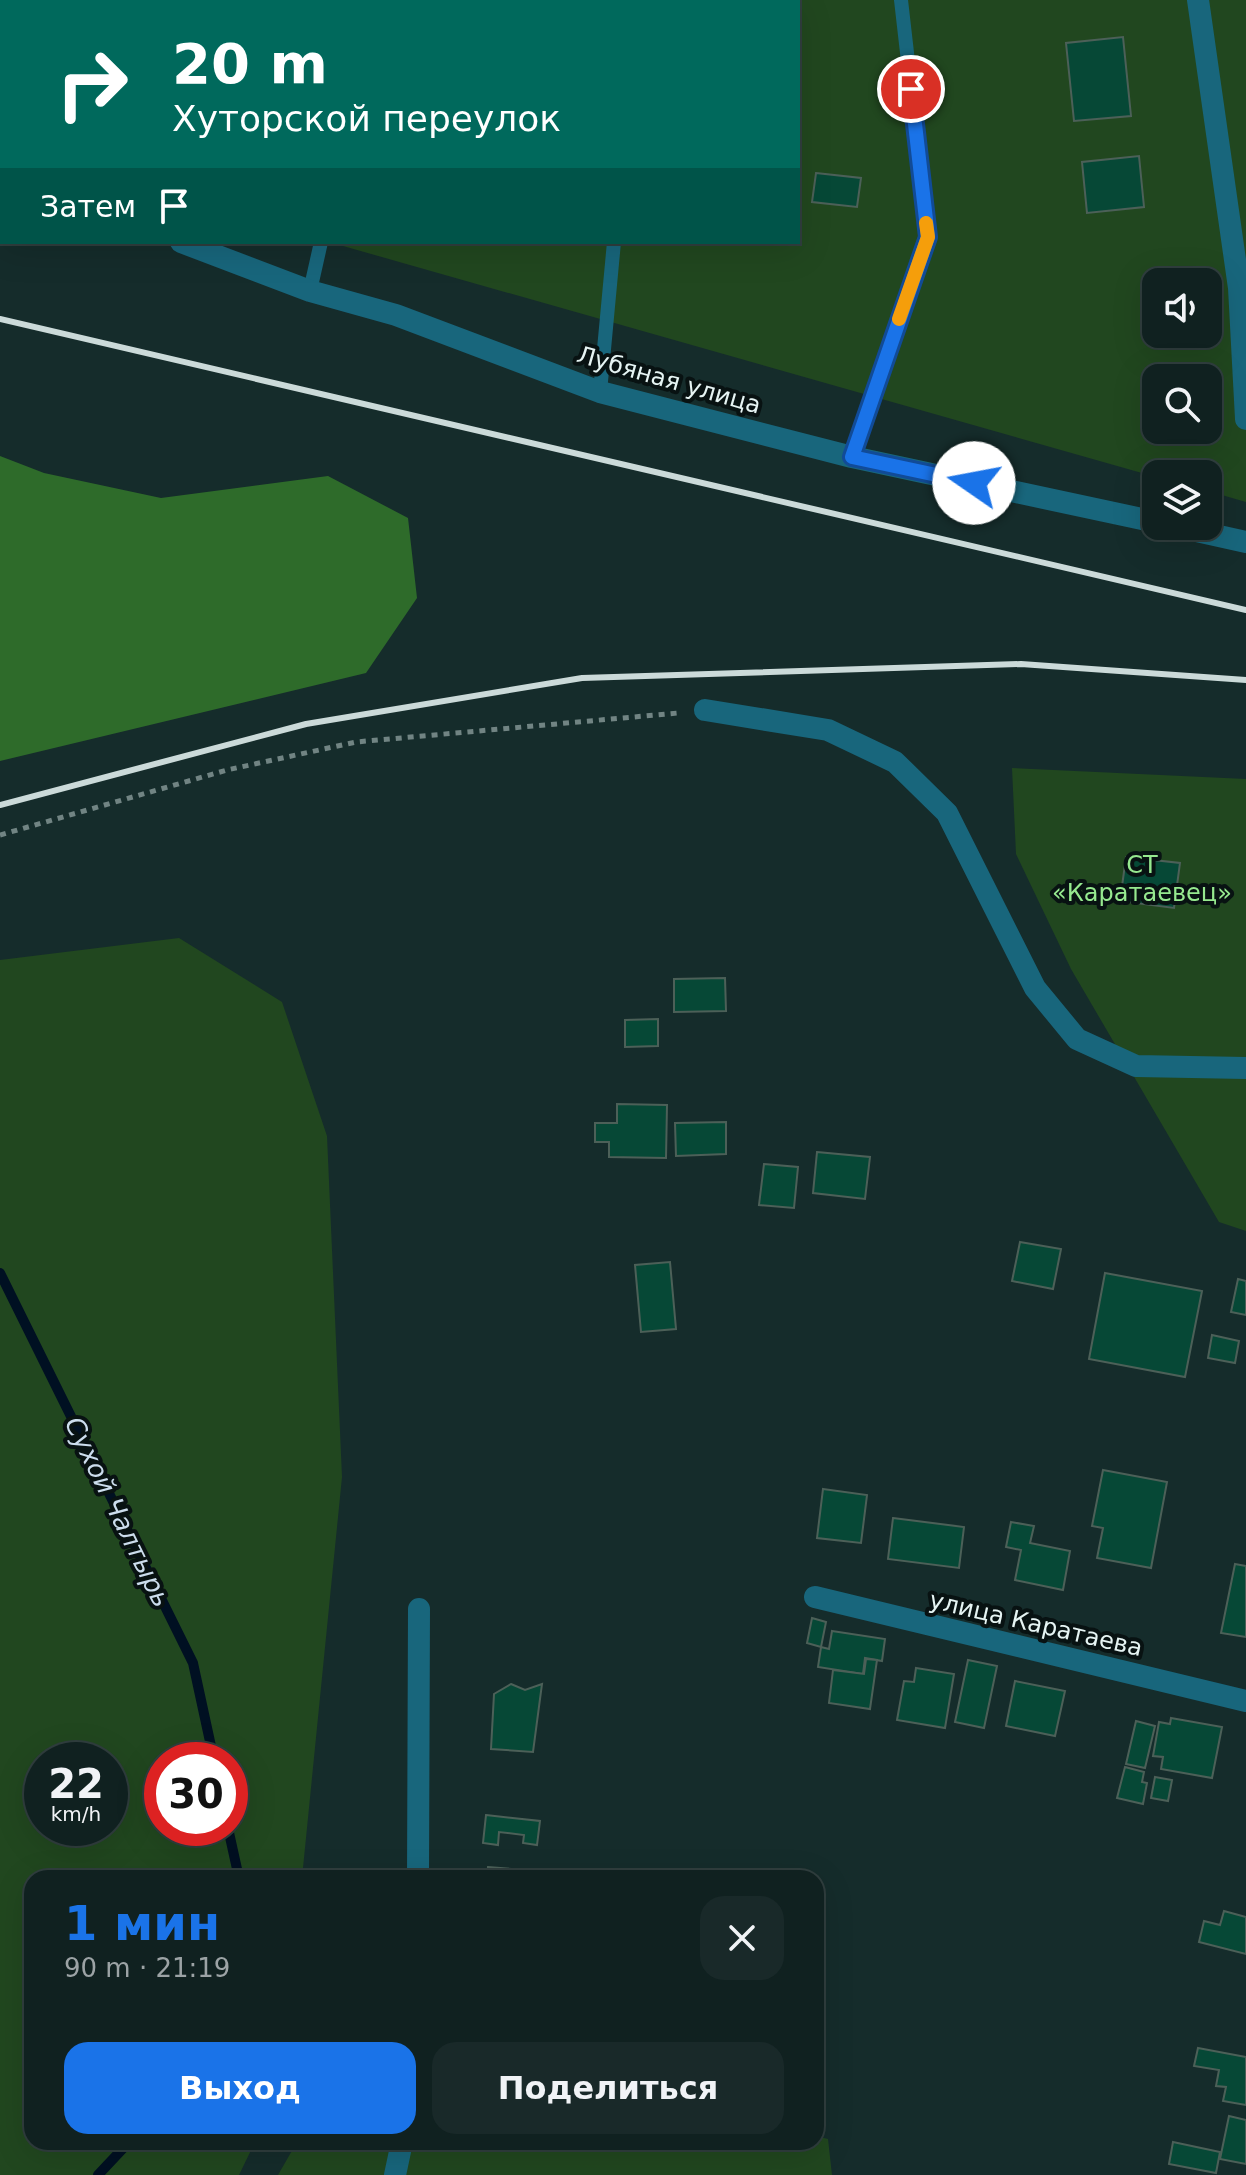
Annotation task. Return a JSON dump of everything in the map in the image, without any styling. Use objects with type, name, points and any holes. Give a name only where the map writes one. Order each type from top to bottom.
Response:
[{"type":"street","points":[[1198,0],[1239,288],[1246,419]]},
{"type":"street","name":"Лубяная улица","points":[[186,244],[310,291],[396,315],[600,392],[852,457],[1142,519]]},
{"type":"street","points":[[1222,537],[1246,542]]},
{"type":"street","points":[[705,710],[828,730],[895,762],[947,813],[1035,988],[1077,1039],[1136,1066],[1246,1068]]},
{"type":"street","name":"улица Каратаева","points":[[815,1597],[1246,1701]]},
{"type":"street","points":[[418,1870],[419,1609]]},
{"type":"street","points":[[395,2175],[400,2150]]},
{"type":"lane","points":[[852,457],[928,237],[901,0]]},
{"type":"lane","points":[[310,291],[321,244]]},
{"type":"lane","points":[[600,392],[614,244]]},
{"type":"path","points":[[0,835],[227,770],[356,742],[705,710]]},
{"type":"green space","points":[[800,0],[1246,0],[1246,502],[1222,495],[1222,460],[1142,460],[1142,473],[336,244],[800,244]]},
{"type":"green space","points":[[0,456],[44,473],[161,498],[328,476],[408,518],[417,598],[366,673],[0,761]]},
{"type":"green space","name":"СТ «Каратаевец»","points":[[1012,768],[1246,779],[1246,1231],[1219,1222],[1071,969],[1016,854]]},
{"type":"green space","points":[[179,938],[282,1002],[327,1136],[342,1477],[303,1870],[24,1870],[24,2150],[251,2150],[239,2175],[0,2175],[0,960]]},
{"type":"green space","points":[[824,2138],[828,2139],[832,2175],[278,2175],[292,2150],[824,2150]]},
{"type":"building","points":[[1123,37],[1131,116],[1074,121],[1066,43]]},
{"type":"building","points":[[1139,156],[1144,207],[1087,213],[1082,162]]},
{"type":"building","points":[[816,173],[861,178],[857,207],[812,202]]},
{"type":"building","points":[[1126,857],[1180,863],[1174,908],[1120,901]]},
{"type":"building","points":[[725,978],[726,1011],[674,1012],[674,979]]},
{"type":"building","points":[[658,1019],[658,1046],[625,1047],[625,1020]]},
{"type":"building","points":[[617,1104],[667,1105],[666,1158],[609,1157],[609,1142],[595,1142],[595,1123],[617,1123]]},
{"type":"building","points":[[726,1122],[726,1154],[676,1156],[675,1123]]},
{"type":"building","points":[[817,1152],[870,1157],[865,1199],[813,1193]]},
{"type":"building","points":[[764,1164],[798,1167],[794,1208],[759,1205]]},
{"type":"building","points":[[1020,1242],[1061,1249],[1053,1289],[1012,1281]]},
{"type":"building","points":[[670,1262],[676,1329],[641,1332],[635,1265]]},
{"type":"building","points":[[1105,1273],[1202,1291],[1185,1377],[1089,1359]]},
{"type":"building","points":[[1238,1279],[1246,1281],[1246,1315],[1231,1312]]},
{"type":"building","points":[[1212,1335],[1239,1341],[1235,1363],[1208,1358]]},
{"type":"building","points":[[1103,1470],[1167,1482],[1151,1568],[1097,1558],[1103,1528],[1092,1526]]},
{"type":"building","points":[[823,1489],[867,1495],[861,1543],[817,1538]]},
{"type":"building","points":[[893,1518],[964,1527],[959,1568],[888,1559]]},
{"type":"building","points":[[1011,1522],[1034,1526],[1030,1543],[1070,1551],[1063,1590],[1015,1580],[1021,1550],[1006,1547]]},
{"type":"building","points":[[1235,1564],[1246,1566],[1246,1637],[1221,1633]]},
{"type":"building","points":[[812,1618],[826,1622],[821,1647],[807,1643]]},
{"type":"building","points":[[832,1631],[885,1639],[882,1661],[865,1658],[863,1674],[818,1667],[821,1647],[829,1649]]},
{"type":"building","points":[[866,1659],[877,1660],[870,1709],[829,1703],[833,1670],[864,1674]]},
{"type":"building","points":[[968,1660],[997,1666],[984,1728],[955,1722]]},
{"type":"building","points":[[916,1668],[954,1674],[945,1728],[897,1720],[904,1681],[914,1682]]},
{"type":"building","points":[[1015,1681],[1065,1691],[1055,1736],[1006,1726]]},
{"type":"building","points":[[511,1684],[525,1690],[542,1684],[533,1752],[491,1749],[494,1694]]},
{"type":"building","points":[[1171,1718],[1222,1727],[1212,1778],[1161,1769],[1163,1757],[1153,1756],[1159,1722],[1170,1724]]},
{"type":"building","points":[[1136,1721],[1155,1726],[1145,1768],[1126,1764]]},
{"type":"building","points":[[1125,1767],[1144,1772],[1142,1782],[1147,1783],[1143,1804],[1117,1798]]},
{"type":"building","points":[[1155,1777],[1172,1780],[1168,1801],[1151,1798]]},
{"type":"building","points":[[486,1815],[540,1821],[537,1845],[523,1843],[524,1835],[499,1832],[498,1845],[483,1843]]},
{"type":"building","points":[[488,1867],[524,1870],[488,1870]]},
{"type":"building","points":[[1224,1911],[1246,1917],[1246,1954],[1199,1942],[1204,1921],[1220,1925]]},
{"type":"building","points":[[1198,2048],[1246,2057],[1246,2105],[1223,2101],[1226,2087],[1216,2086],[1219,2070],[1194,2066]]},
{"type":"building","points":[[1229,2116],[1246,2120],[1246,2164],[1220,2159]]},
{"type":"building","points":[[1173,2142],[1220,2152],[1216,2173],[1169,2164]]},
{"type":"waterway","name":"Сухой Чалтырь","points":[[0,1273],[193,1663],[210,1742]]},
{"type":"waterway","name":"Сухой Чалтырь","points":[[232,1846],[237,1870]]},
{"type":"waterway","name":"Сухой Чалтырь","points":[[98,2175],[121,2150]]},
{"type":"railway","points":[[0,319],[1246,610]]},
{"type":"railway","points":[[0,805],[306,724],[582,678],[1021,664],[1246,680]]},
{"type":"slow traffic","points":[[899,319],[928,237],[926,223]]},
{"type":"route","points":[[911,89],[928,237],[852,457],[974,483]]}]
